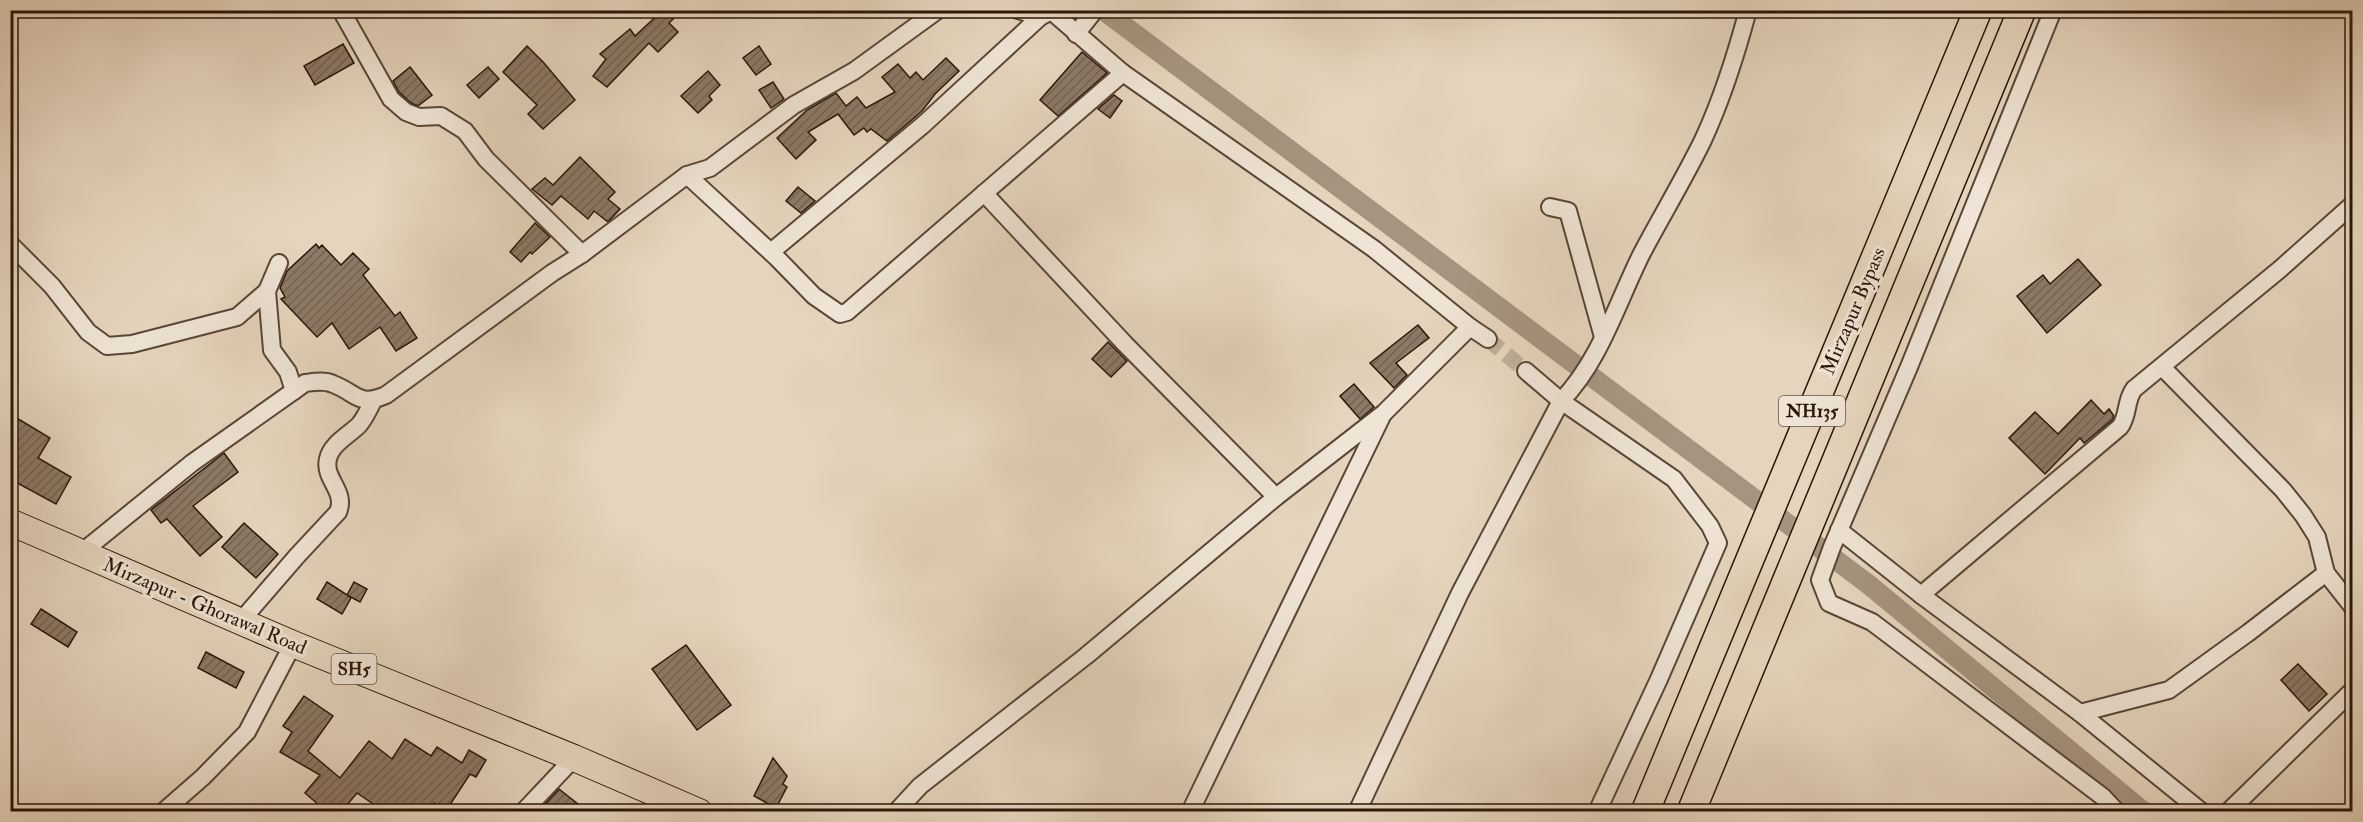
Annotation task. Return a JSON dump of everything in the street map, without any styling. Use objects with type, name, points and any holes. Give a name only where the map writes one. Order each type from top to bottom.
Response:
[{"type":"highway","name":"Mirzapur Bypass","points":[[1645,812],[1978,10]]},
{"type":"highway","name":"Mirzapur Bypass","points":[[1691,812],[2022,10]]},
{"type":"main road","name":"Mirzapur - Ghorawal Road","points":[[10,522],[240,622],[699,812]]},
{"type":"street","points":[[341,10],[392,99],[406,112],[419,117],[441,117],[465,131],[486,159],[582,254]]},
{"type":"street","points":[[81,553],[192,463],[305,383],[317,381],[332,383],[362,400],[373,401],[386,395],[552,273],[582,254],[687,175],[710,168],[794,105],[854,71],[938,10]]},
{"type":"street","points":[[1018,10],[1047,13],[1123,73],[1374,249],[1488,339]]},
{"type":"street","points":[[1357,812],[1460,593],[1560,401],[1576,386],[1591,361],[1642,254],[1702,140],[1719,103],[1748,10]]},
{"type":"street","points":[[2053,10],[1820,580],[1829,603],[1872,622],[2103,797],[2117,812]]},
{"type":"street","points":[[771,252],[924,124],[1047,13]]},
{"type":"street","points":[[1076,34],[1094,13]]},
{"type":"street","points":[[687,175],[771,252],[814,296],[840,315],[847,312],[1123,73]]},
{"type":"street","points":[[984,193],[1125,344],[1276,497]]},
{"type":"street","points":[[1921,595],[2120,427],[2127,416],[2129,395],[2134,389],[2279,270],[2352,205]]},
{"type":"street","points":[[1550,207],[1568,210],[1603,337]]},
{"type":"street","points":[[10,244],[52,286],[88,332],[107,345],[132,344],[237,317],[267,291],[279,263]]},
{"type":"street","points":[[267,291],[272,350],[288,372],[294,391]]},
{"type":"street","points":[[896,812],[920,786],[1086,656],[1276,497],[1384,413],[1470,327]]},
{"type":"street","points":[[2162,367],[2296,506],[2317,537],[2326,573],[2352,606]]},
{"type":"street","points":[[1526,371],[1560,401],[1674,478],[1710,526],[1718,543],[1659,679],[1597,812]]},
{"type":"street","points":[[240,622],[339,512],[342,504],[329,471],[328,457],[333,449],[361,423],[373,401]]},
{"type":"street","points":[[1190,812],[1384,413]]},
{"type":"street","points":[[1839,530],[1921,595],[2080,713],[2202,812]]},
{"type":"street","points":[[2080,713],[2169,690],[2326,573]]},
{"type":"street","points":[[163,812],[203,777],[247,732],[293,644]]},
{"type":"street","points":[[2228,812],[2352,691]]},
{"type":"street","points":[[523,812],[573,758]]},
{"type":"building","points":[[663,10],[667,10],[674,18],[669,23],[678,32],[658,52],[649,43],[607,87],[593,76],[606,59],[600,54],[630,29],[635,36]]},
{"type":"building","points":[[343,44],[354,63],[315,85],[304,66]]},
{"type":"building","points":[[527,46],[575,100],[543,129],[528,114],[537,105],[503,72]]},
{"type":"building","points":[[759,46],[771,64],[756,75],[743,58]]},
{"type":"building","points":[[1082,52],[1107,73],[1058,116],[1040,100]]},
{"type":"building","points":[[946,58],[959,71],[935,94],[922,111],[887,141],[871,129],[867,132],[864,128],[854,135],[838,114],[808,132],[816,140],[796,159],[777,138],[807,110],[836,93],[846,106],[857,97],[866,108],[895,92],[882,77],[898,64],[910,78],[916,72],[923,80]]},
{"type":"building","points":[[410,67],[432,95],[418,106],[399,92],[393,81]]},
{"type":"building","points":[[488,67],[499,79],[479,98],[467,85]]},
{"type":"building","points":[[708,71],[720,85],[709,96],[712,100],[698,113],[681,96]]},
{"type":"building","points":[[773,82],[784,99],[771,108],[759,90]]},
{"type":"building","points":[[1114,95],[1122,101],[1110,118],[1098,109]]},
{"type":"building","points":[[580,157],[615,192],[608,199],[620,209],[608,222],[594,211],[588,219],[561,196],[552,205],[532,189],[545,178],[553,185]]},
{"type":"building","points":[[798,187],[815,201],[801,213],[786,201]]},
{"type":"building","points":[[535,223],[550,237],[521,262],[510,252]]},
{"type":"building","points":[[316,244],[319,248],[322,245],[341,265],[353,253],[369,269],[363,275],[395,316],[400,312],[417,338],[396,351],[380,327],[349,349],[332,323],[317,337],[281,299],[285,297],[280,288],[287,271]]},
{"type":"building","points":[[2078,259],[2101,285],[2047,333],[2017,296],[2043,275],[2050,284]]},
{"type":"building","points":[[1418,325],[1429,338],[1396,363],[1407,375],[1394,388],[1370,363]]},
{"type":"building","points":[[1108,342],[1127,361],[1111,377],[1092,359]]},
{"type":"building","points":[[1354,384],[1374,407],[1360,419],[1340,396]]},
{"type":"building","points":[[2091,400],[2104,414],[2109,409],[2114,416],[2112,420],[2084,443],[2080,438],[2045,474],[2009,438],[2035,412],[2058,434]]},
{"type":"building","points":[[10,414],[50,438],[38,458],[71,477],[56,504],[10,479]]},
{"type":"building","points":[[224,453],[238,472],[193,506],[222,537],[200,556],[167,519],[161,523],[151,510]]},
{"type":"building","points":[[244,523],[278,554],[256,578],[222,547]]},
{"type":"building","points":[[327,582],[351,598],[342,614],[317,599]]},
{"type":"building","points":[[354,582],[367,589],[360,602],[347,595]]},
{"type":"building","points":[[41,609],[77,632],[68,647],[31,624]]},
{"type":"building","points":[[686,645],[731,705],[697,730],[652,669]]},
{"type":"building","points":[[206,652],[244,672],[236,688],[198,668]]},
{"type":"building","points":[[2298,664],[2327,694],[2309,711],[2281,680]]},
{"type":"building","points":[[304,696],[333,716],[308,751],[340,778],[369,741],[392,759],[405,739],[431,756],[437,747],[462,763],[469,750],[486,760],[476,777],[470,774],[446,811],[434,803],[428,812],[385,812],[357,793],[341,812],[327,812],[305,793],[320,775],[280,752],[292,732],[283,726]]},
{"type":"building","points":[[773,758],[787,776],[783,784],[787,787],[776,808],[754,796]]},
{"type":"building","points":[[559,789],[588,812],[538,812]]},
{"type":"waterway","points":[[1103,10],[1868,584],[2144,812]]},
{"type":"tunnel","points":[[1488,339],[1526,371]]}]
